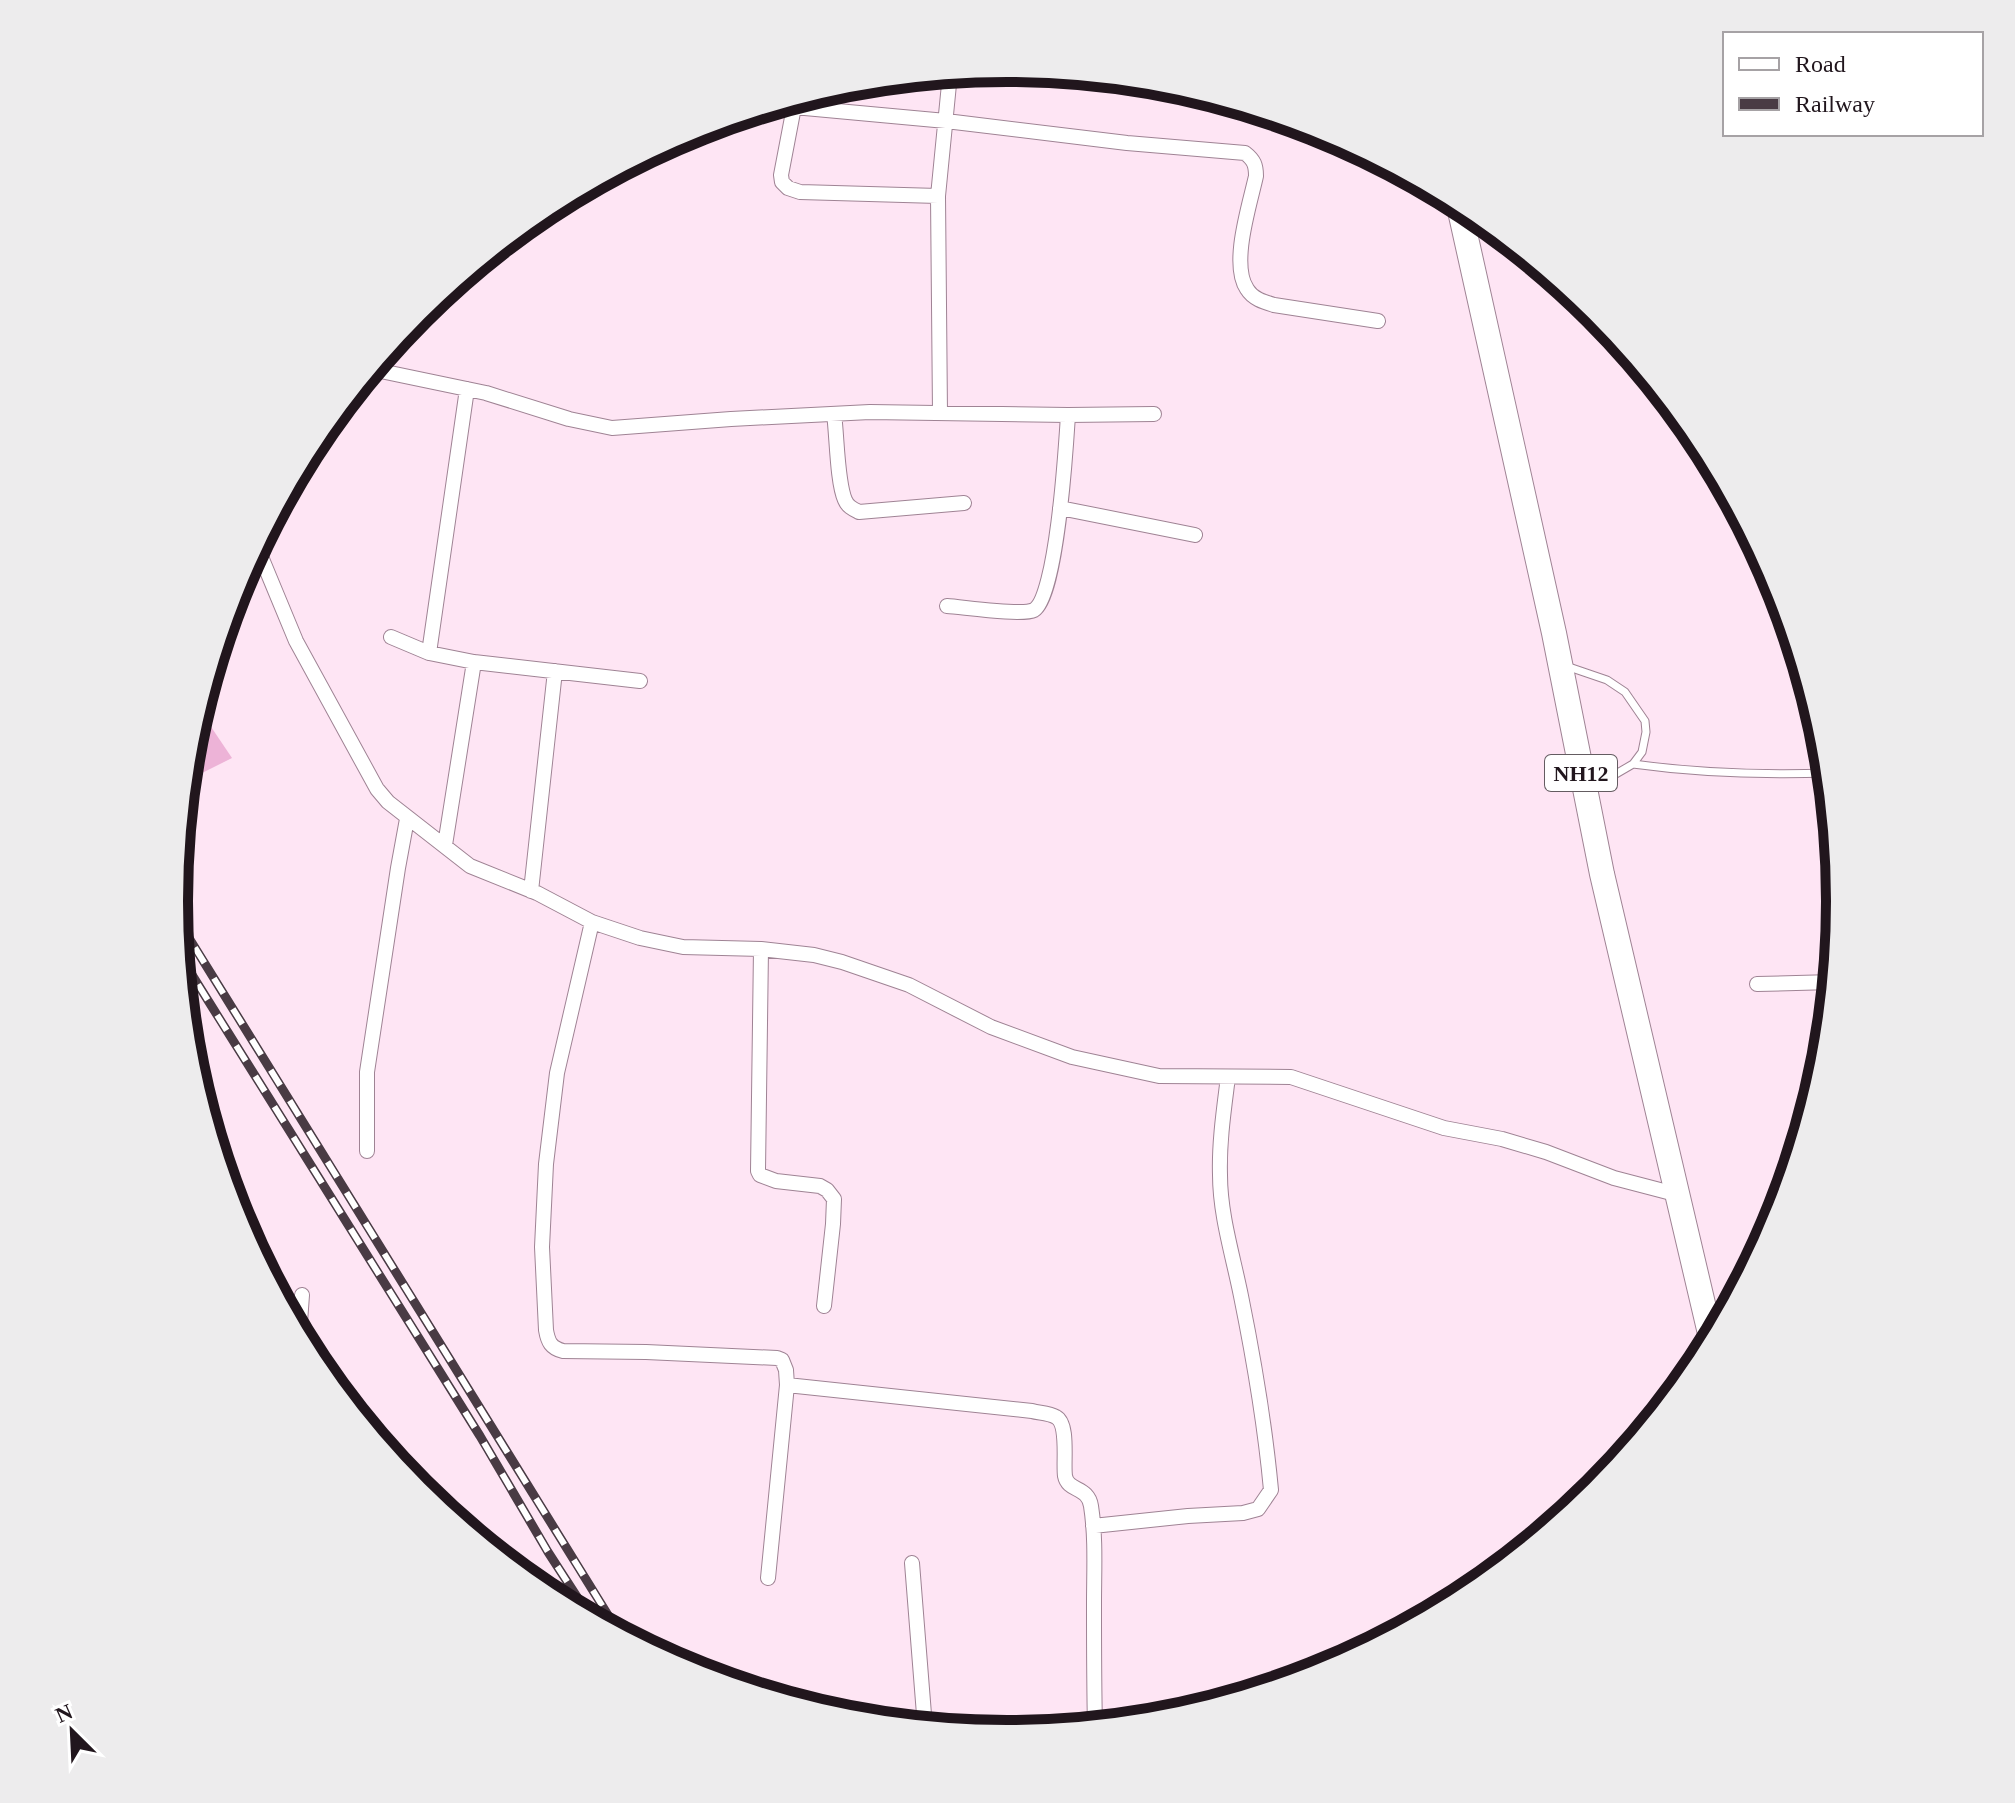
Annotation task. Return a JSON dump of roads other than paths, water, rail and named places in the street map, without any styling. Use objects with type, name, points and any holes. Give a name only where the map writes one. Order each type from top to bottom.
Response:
[{"type":"main road","name":"NH12","points":[[1462,219],[1560,663],[1602,874],[1708,1325]]},
{"type":"street","points":[[940,413],[938,196],[949,84]]},
{"type":"street","points":[[815,105],[1127,143],[1245,153],[1256,165],[1240,267],[1247,290],[1258,300],[1274,305],[1378,321]]},
{"type":"street","points":[[793,111],[781,175],[782,182],[788,188],[800,192],[938,196]]},
{"type":"street","points":[[383,371],[486,393],[569,419],[612,428],[870,412],[1154,414]]},
{"type":"street","points":[[429,653],[467,389]]},
{"type":"street","points":[[834,414],[842,489],[845,501],[851,508],[859,512],[964,503]]},
{"type":"street","points":[[947,606],[1025,613],[1039,606],[1049,577],[1060,508],[1068,415]]},
{"type":"street","points":[[1060,508],[1195,535]]},
{"type":"street","points":[[263,561],[296,641],[377,789],[388,802],[470,866],[531,891],[592,922],[640,938],[683,947],[761,949],[803,953],[842,962],[909,985],[991,1027],[1072,1057],[1159,1076],[1291,1077],[1444,1128],[1546,1152],[1614,1178],[1679,1195]]},
{"type":"street","points":[[391,637],[429,653],[474,662],[640,681]]},
{"type":"street","points":[[445,845],[474,662]]},
{"type":"street","points":[[531,891],[555,671]]},
{"type":"street","points":[[367,1151],[367,1072],[407,819]]},
{"type":"street","points":[[592,922],[557,1073],[546,1164],[542,1247],[548,1339],[551,1346],[563,1351],[646,1352],[782,1360],[787,1385],[768,1578]]},
{"type":"street","points":[[761,949],[758,1171],[760,1175],[776,1181],[820,1186],[834,1199],[824,1306]]},
{"type":"street","points":[[1757,984],[1822,982]]},
{"type":"street","points":[[1093,1526],[1243,1513],[1258,1509],[1271,1490],[1267,1448],[1219,1177],[1228,1077]]},
{"type":"street","points":[[301,1315],[302,1295]]},
{"type":"street","points":[[787,1385],[1032,1411],[1055,1416],[1060,1421],[1064,1432],[1065,1478],[1089,1498],[1093,1526],[1095,1716]]},
{"type":"street","points":[[912,1563],[924,1716]]},
{"type":"lane","points":[[1560,663],[1607,680],[1625,692],[1645,721],[1642,752],[1633,764],[1585,792]]},
{"type":"lane","points":[[1633,764],[1724,773],[1816,773]]},
{"type":"railway","points":[[189,939],[609,1617]]},
{"type":"railway","points":[[192,975],[578,1599]]}]
